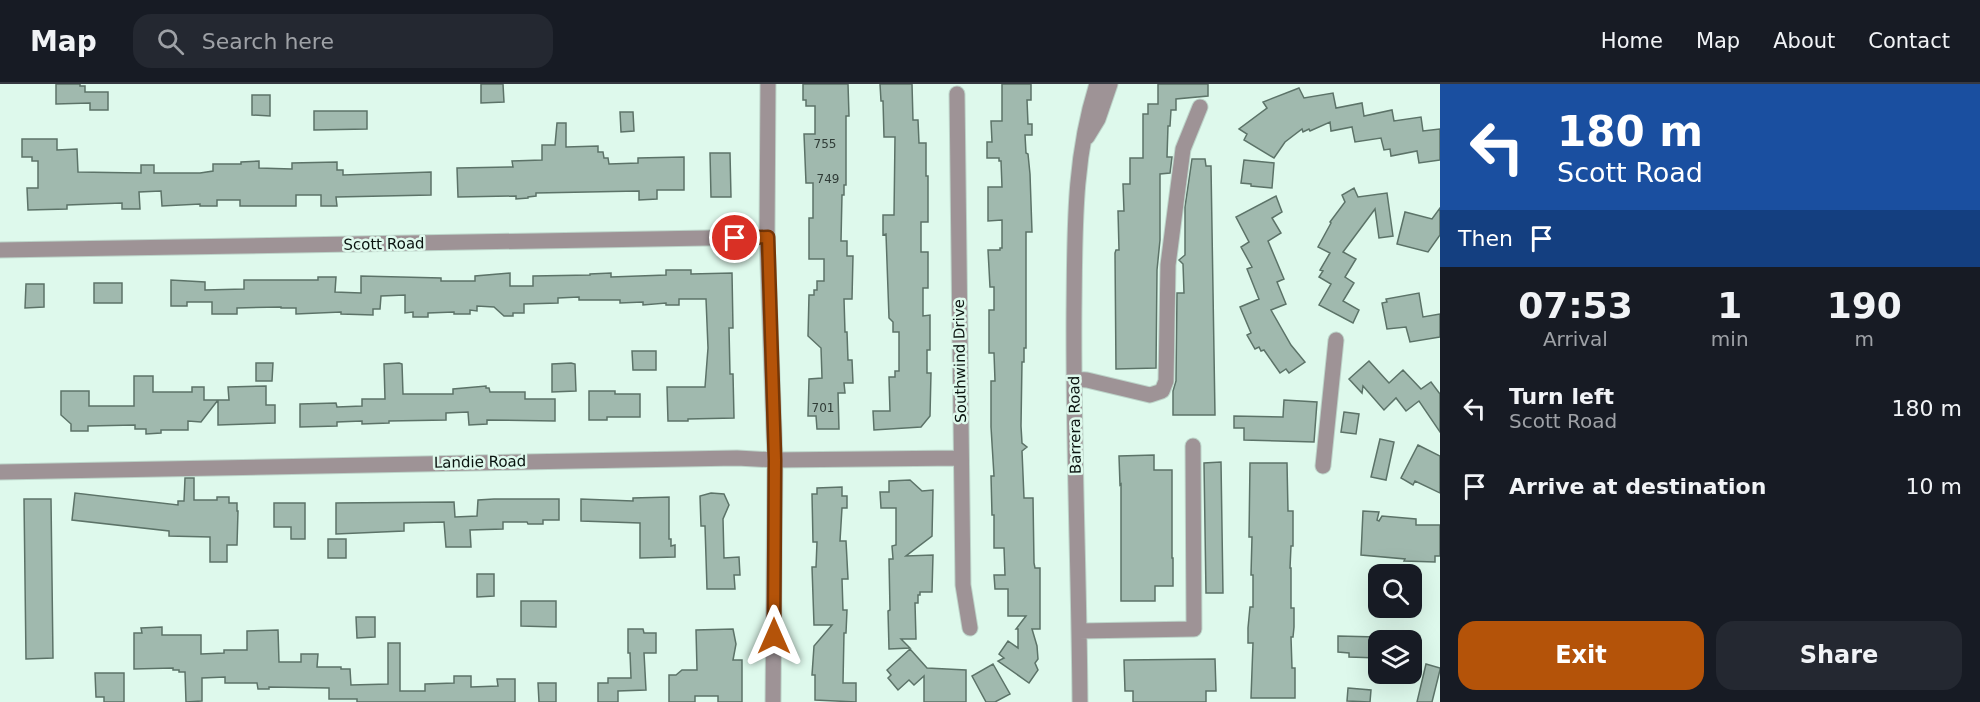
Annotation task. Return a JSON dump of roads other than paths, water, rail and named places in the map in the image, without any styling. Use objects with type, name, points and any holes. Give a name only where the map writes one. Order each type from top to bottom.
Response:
[{"type":"street","points":[[768,84],[768,237],[775,460],[773,702]]},
{"type":"street","name":"Barrera Road","points":[[1080,702],[1074,379],[1076,200],[1087,115],[1097,84]]},
{"type":"street","name":"Barrera Road","points":[[1082,147],[1098,119],[1110,84]]},
{"type":"street","name":"Southwind Drive","points":[[957,94],[963,585],[970,628]]},
{"type":"street","points":[[1074,379],[1150,395],[1161,391],[1166,381],[1168,265],[1183,149],[1200,107]]},
{"type":"street","name":"Scott Road","points":[[0,250],[768,237]]},
{"type":"street","points":[[1323,466],[1336,340]]},
{"type":"street","points":[[1079,631],[1194,629],[1193,446]]},
{"type":"street","name":"Landie Road","points":[[0,472],[737,458],[775,460],[961,458]]}]
